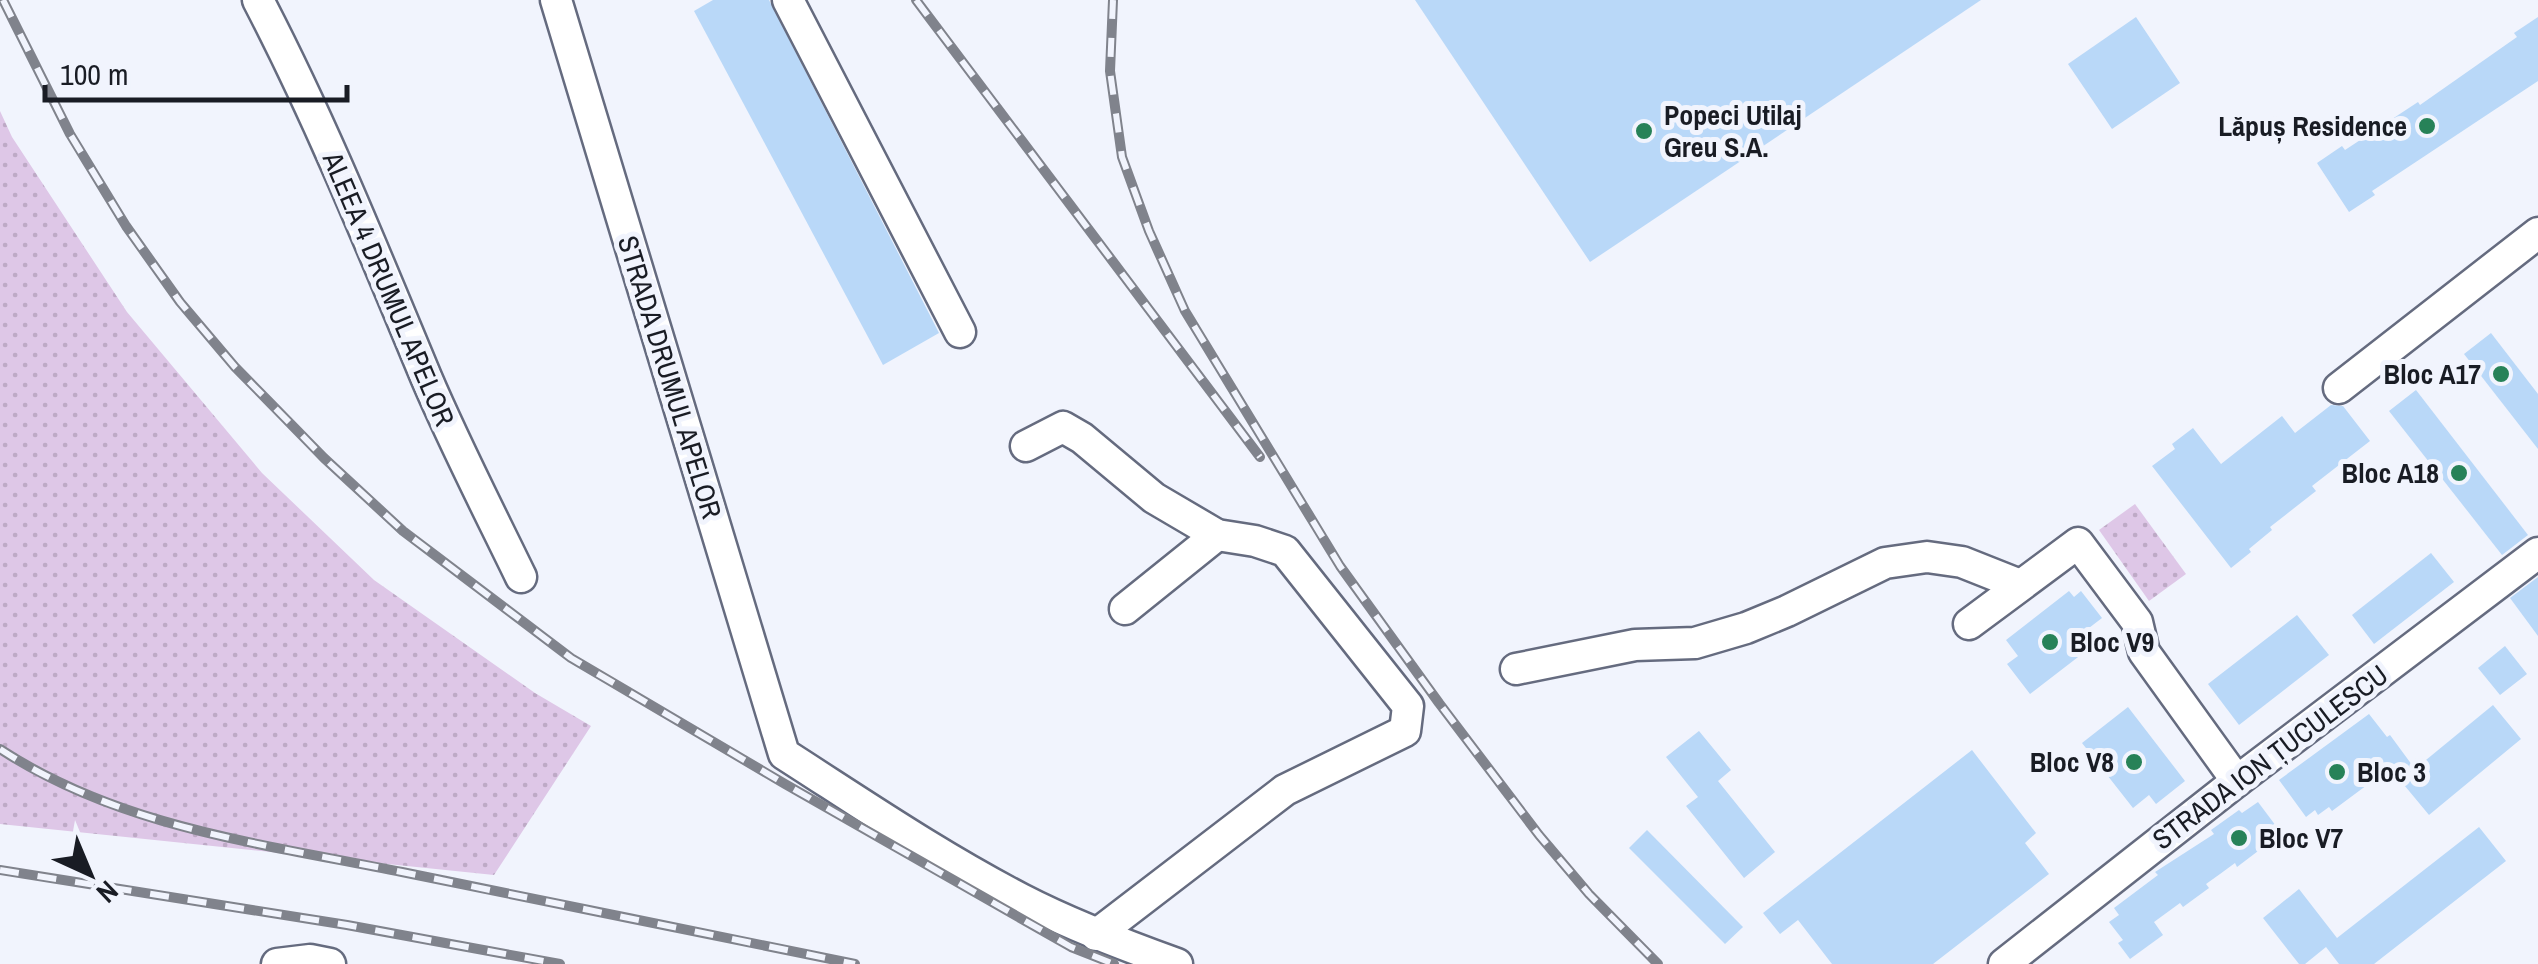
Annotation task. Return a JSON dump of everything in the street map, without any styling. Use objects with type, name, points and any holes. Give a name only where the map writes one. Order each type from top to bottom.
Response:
[{"type":"street","name":"ALEEA 4 DRUMUL APELOR","points":[[258,0],[294,69],[455,442],[521,577]]},
{"type":"street","name":"STRADA DRUMUL APELOR","points":[[556,0],[784,754],[929,848],[1021,899],[1096,934]]},
{"type":"street","points":[[788,0],[960,332]]},
{"type":"street","points":[[2339,388],[2538,232]]},
{"type":"street","points":[[1026,446],[1062,427],[1082,438],[1154,498],[1216,535],[1285,551],[1408,706],[1405,731],[1285,790],[1096,934]]},
{"type":"street","points":[[1124,609],[1216,535]]},
{"type":"street","points":[[1969,624],[2078,543],[2137,622],[2144,652],[2237,781]]},
{"type":"street","name":"STRADA ION ȚUCULESCU","points":[[2004,964],[2538,553]]},
{"type":"street","points":[[1516,669],[1635,646],[1696,643],[1787,611],[1885,564],[1927,557],[1962,562],[2020,585]]},
{"type":"street","points":[[1096,934],[1177,964]]},
{"type":"street","points":[[277,964],[310,960],[330,964]]},
{"type":"shaded area","points":[[0,111],[12,137],[127,312],[262,473],[374,580],[535,693],[591,726],[494,875],[0,824]]},
{"type":"shaded area","points":[[2135,504],[2186,574],[2149,601],[2099,530]]},
{"type":"building","points":[[713,0],[769,0],[939,333],[883,365],[694,11]]},
{"type":"building","name":"Popeci Utilaj Greu S.A.","points":[[1415,0],[1981,0],[1590,262]]},
{"type":"building","points":[[2136,17],[2180,83],[2112,129],[2068,64]]},
{"type":"building","name":"Lăpuș Residence","points":[[2538,17],[2538,81],[2372,191],[2375,195],[2349,212],[2317,163],[2342,146],[2345,150],[2418,102],[2420,105],[2517,37],[2514,33]]},
{"type":"building","name":"Bloc A17","points":[[2491,333],[2538,394],[2538,449],[2464,354]]},
{"type":"building","name":"Bloc A18","points":[[2416,390],[2528,535],[2502,555],[2389,411]]},
{"type":"building","points":[[2331,405],[2343,406],[2370,441],[2312,486],[2316,491],[2270,527],[2272,530],[2231,568],[2152,466],[2175,449],[2172,444],[2193,428],[2221,464],[2282,416],[2295,433]]},
{"type":"building","points":[[2431,553],[2454,582],[2374,644],[2352,615]]},
{"type":"building","points":[[2538,577],[2538,636],[2510,598]]},
{"type":"building","name":"Bloc V9","points":[[2069,591],[2074,597],[2081,591],[2102,618],[2085,631],[2095,644],[2030,694],[2007,664],[2018,656],[2006,640]]},
{"type":"building","points":[[2297,615],[2329,655],[2239,725],[2208,684]]},
{"type":"building","points":[[2505,646],[2527,674],[2500,695],[2478,668]]},
{"type":"building","points":[[2493,705],[2521,739],[2429,815],[2390,768],[2332,811],[2329,807],[2318,815],[2315,810],[2306,817],[2279,780],[2369,714],[2415,769]]},
{"type":"building","name":"Bloc V8","points":[[2128,707],[2185,781],[2156,804],[2149,795],[2133,808],[2082,743]]},
{"type":"building","points":[[1699,731],[1731,770],[1718,781],[1775,852],[1744,878],[1686,806],[1698,797],[1666,757]]},
{"type":"building","points":[[1972,750],[2036,833],[2025,843],[2049,874],[1933,964],[1832,964],[1798,920],[1780,934],[1763,913]]},
{"type":"building","points":[[2258,802],[2279,830],[2237,867],[2235,863],[2206,884],[2209,888],[2154,922],[2163,935],[2130,959],[2118,943],[2123,940],[2109,922],[2119,915],[2114,908],[2158,875],[2155,872],[2214,834],[2211,830]]},
{"type":"building","points":[[2479,827],[2506,861],[2374,964],[2339,964],[2326,947],[2305,964],[2299,964],[2263,918],[2299,889],[2337,938]]},
{"type":"building","points":[[1647,830],[1743,927],[1725,944],[1629,848]]},
{"type":"railway","points":[[3,0],[70,134],[126,226],[180,302],[235,367],[403,531],[571,658],[1071,947],[1114,964]]},
{"type":"railway","points":[[916,0],[1260,457]]},
{"type":"railway","points":[[1113,0],[1110,71],[1122,157],[1149,231],[1185,311],[1340,566],[1439,703],[1539,835],[1589,894],[1658,964]]},
{"type":"railway","points":[[0,749],[94,798],[195,830],[855,964]]},
{"type":"railway","points":[[0,870],[347,925],[560,964]]},
{"type":"place","name":"Lăpuș Residence","points":[[2427,126]]},
{"type":"place","name":"Popeci Utilaj Greu S.A.","points":[[1644,131]]},
{"type":"place","name":"Bloc A17","points":[[2501,374]]},
{"type":"place","name":"Bloc A18","points":[[2459,473]]},
{"type":"place","name":"Bloc V9","points":[[2050,642]]},
{"type":"place","name":"Bloc V8","points":[[2134,762]]},
{"type":"place","name":"Bloc 3","points":[[2337,772]]},
{"type":"place","name":"Bloc V7","points":[[2239,838]]}]
